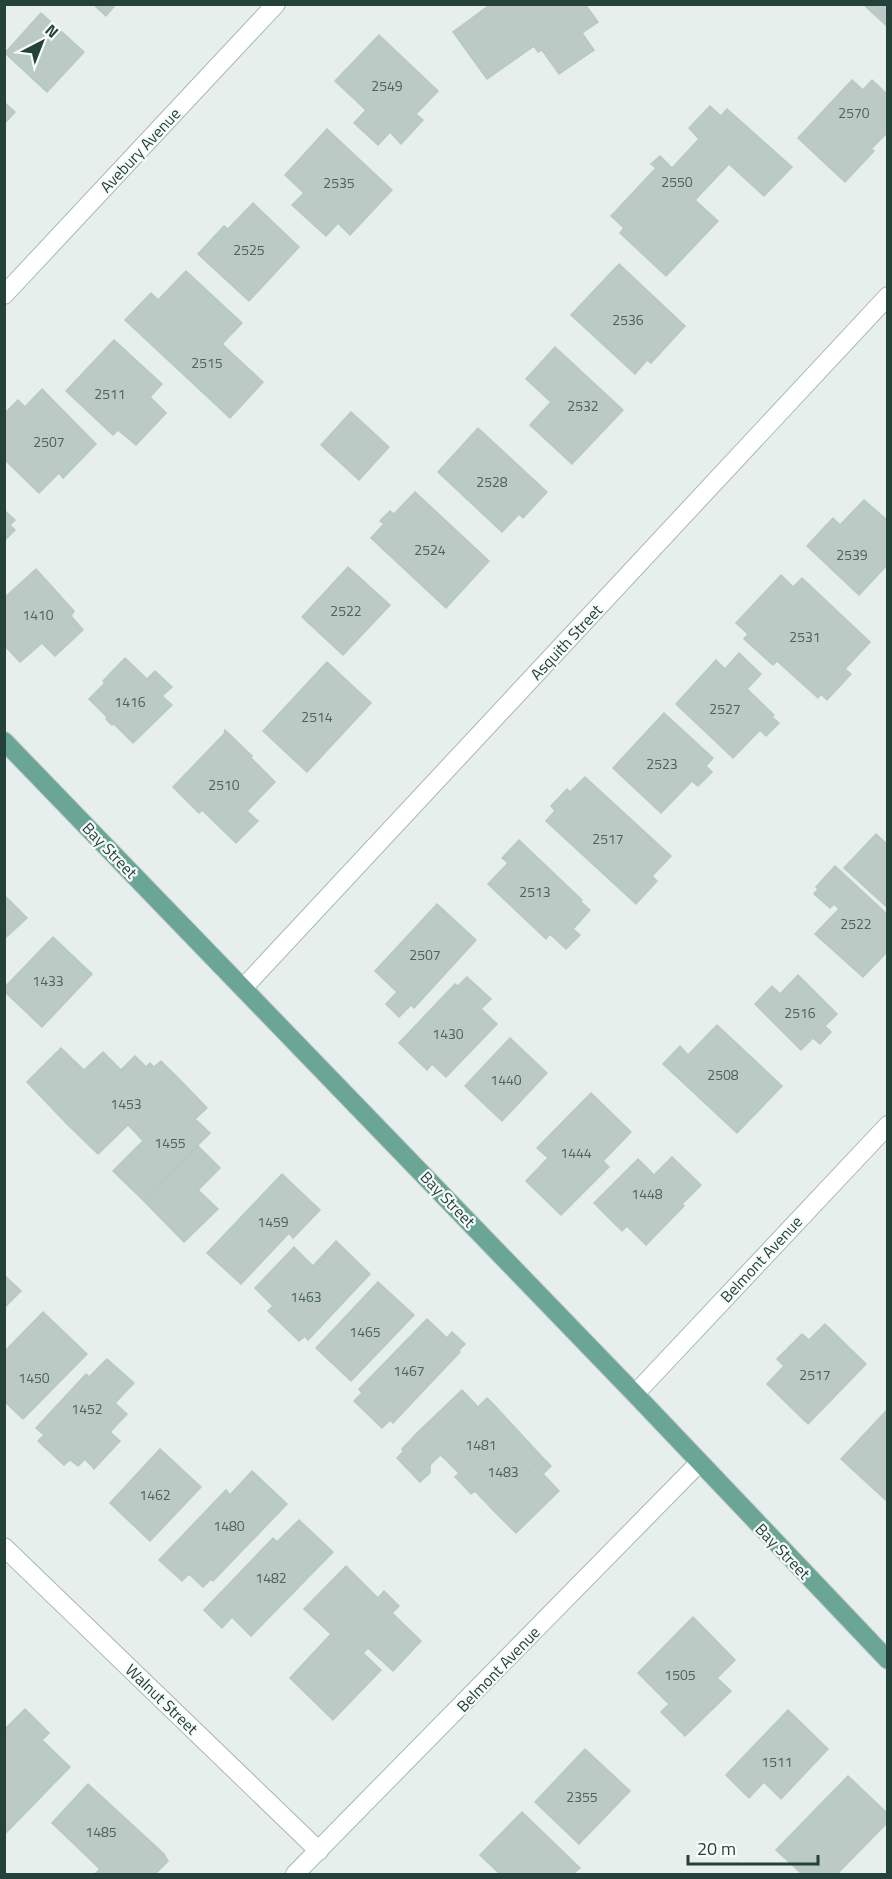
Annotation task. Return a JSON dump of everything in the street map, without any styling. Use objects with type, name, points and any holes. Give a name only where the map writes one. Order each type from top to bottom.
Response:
[{"type":"main road","name":"Bay Street","points":[[4,741],[244,987],[888,1660]]},
{"type":"street","name":"Avebury Avenue","points":[[4,295],[276,4]]},
{"type":"street","name":"Asquith Street","points":[[244,987],[888,296]]},
{"type":"street","name":"Belmont Avenue","points":[[635,1394],[888,1125]]},
{"type":"street","name":"Belmont Avenue","points":[[295,1875],[699,1463]]},
{"type":"street","name":"Walnut Street","points":[[4,1547],[319,1851]]},
{"type":"building","points":[[93,4],[116,4],[106,16]]},
{"type":"building","points":[[491,4],[585,4],[598,22],[582,33],[594,50],[559,74],[542,50],[538,52],[534,46],[487,79],[453,32]]},
{"type":"building","points":[[863,4],[888,4],[888,27]]},
{"type":"building","points":[[41,13],[84,52],[47,92],[5,53]]},
{"type":"building","points":[[379,35],[438,91],[416,114],[423,120],[401,144],[390,132],[378,145],[354,123],[366,110],[335,81]]},
{"type":"building","points":[[852,80],[863,90],[872,80],[888,95],[888,132],[871,149],[874,151],[845,182],[798,138]]},
{"type":"building","points":[[4,102],[15,112],[4,124]]},
{"type":"building","points":[[710,106],[721,116],[727,109],[792,167],[764,196],[729,164],[695,200],[718,221],[666,276],[620,233],[624,228],[611,216],[656,168],[651,164],[660,156],[672,168],[699,139],[689,128]]},
{"type":"building","points":[[327,129],[392,190],[350,235],[338,223],[326,236],[292,205],[304,193],[285,175]]},
{"type":"building","points":[[253,203],[299,247],[249,301],[198,254],[224,226],[228,229]]},
{"type":"building","points":[[619,264],[685,326],[651,363],[647,360],[635,374],[571,315]]},
{"type":"building","points":[[186,271],[242,323],[222,344],[263,382],[230,418],[125,320],[151,293],[158,300]]},
{"type":"building","points":[[114,340],[162,384],[150,397],[166,413],[136,445],[118,430],[113,435],[66,391]]},
{"type":"building","points":[[555,347],[623,410],[572,464],[530,425],[551,402],[526,379]]},
{"type":"building","points":[[42,389],[96,444],[63,478],[59,473],[39,493],[4,459],[4,414],[18,400],[25,407]]},
{"type":"building","points":[[351,412],[389,447],[359,480],[321,445]]},
{"type":"building","points":[[478,428],[547,492],[523,518],[519,514],[502,532],[438,472]]},
{"type":"building","points":[[415,492],[489,561],[446,608],[371,538],[384,524],[380,521],[390,511],[394,514]]},
{"type":"building","points":[[864,500],[888,521],[888,564],[859,595],[807,546],[833,518],[840,525]]},
{"type":"building","points":[[4,510],[15,520],[10,525],[15,530],[4,541]]},
{"type":"building","points":[[348,567],[390,605],[343,655],[302,617]]},
{"type":"building","points":[[36,569],[74,611],[71,616],[83,630],[55,656],[42,643],[20,662],[4,645],[4,598]]},
{"type":"building","points":[[781,575],[793,587],[802,578],[870,642],[845,669],[851,674],[827,700],[821,694],[818,698],[777,661],[773,665],[744,639],[748,634],[736,623]]},
{"type":"building","points":[[739,653],[761,674],[747,689],[774,715],[772,717],[779,723],[766,736],[760,730],[733,758],[676,704],[716,660],[725,669]]},
{"type":"building","points":[[125,658],[147,679],[155,671],[172,687],[162,696],[172,705],[133,743],[106,719],[108,718],[89,699]]},
{"type":"building","points":[[327,662],[371,703],[307,772],[263,731]]},
{"type":"building","points":[[664,713],[713,758],[706,766],[712,772],[698,786],[692,781],[661,813],[613,768]]},
{"type":"building","points":[[225,730],[275,782],[247,811],[258,821],[236,843],[202,810],[199,813],[173,787],[224,734]]},
{"type":"building","points":[[585,777],[671,856],[652,876],[657,881],[636,904],[546,821],[555,811],[551,806],[567,789],[570,792]]},
{"type":"building","points":[[876,834],[888,845],[888,908],[844,868]]},
{"type":"building","points":[[519,840],[590,910],[573,929],[580,935],[566,949],[550,934],[546,939],[488,884],[508,863],[502,858]]},
{"type":"building","points":[[835,866],[888,915],[888,951],[863,977],[815,934],[839,909],[834,904],[830,908],[814,894],[818,889],[816,887]]},
{"type":"building","points":[[4,895],[27,918],[4,939]]},
{"type":"building","points":[[437,904],[476,940],[414,1008],[411,1005],[399,1017],[386,1004],[397,992],[375,971]]},
{"type":"building","points":[[53,937],[92,974],[42,1027],[4,991],[4,988]]},
{"type":"building","points":[[798,975],[837,1014],[825,1026],[831,1032],[820,1044],[813,1038],[801,1050],[755,1004],[772,986],[780,994]]},
{"type":"building","points":[[467,977],[491,999],[481,1009],[497,1024],[446,1077],[432,1064],[427,1070],[399,1043],[455,984],[458,986]]},
{"type":"building","points":[[717,1025],[782,1086],[737,1133],[663,1064],[680,1046],[688,1055]]},
{"type":"building","points":[[510,1038],[547,1073],[502,1121],[465,1086]]},
{"type":"building","points":[[61,1048],[84,1070],[103,1052],[121,1070],[67,1124],[27,1082]]},
{"type":"building","points":[[135,1056],[146,1067],[150,1063],[154,1067],[161,1061],[184,1084],[136,1133],[128,1125],[98,1154],[67,1124]]},
{"type":"building","points":[[184,1084],[207,1108],[195,1119],[210,1133],[143,1200],[113,1171],[143,1141],[136,1133]]},
{"type":"building","points":[[591,1093],[631,1132],[603,1161],[609,1167],[561,1215],[526,1181],[548,1158],[537,1148]]},
{"type":"building","points":[[198,1146],[220,1168],[198,1190],[218,1209],[184,1242],[143,1200]]},
{"type":"building","points":[[672,1157],[701,1185],[646,1245],[627,1226],[622,1231],[594,1203],[638,1159],[654,1175]]},
{"type":"building","points":[[282,1174],[320,1210],[293,1238],[289,1233],[241,1284],[207,1253]]},
{"type":"building","points":[[336,1241],[370,1274],[308,1340],[305,1336],[299,1341],[268,1311],[273,1306],[255,1288],[294,1247],[313,1266]]},
{"type":"building","points":[[4,1275],[21,1291],[4,1308]]},
{"type":"building","points":[[378,1282],[414,1315],[351,1381],[316,1348]]},
{"type":"building","points":[[43,1312],[87,1354],[23,1419],[4,1401],[4,1352]]},
{"type":"building","points":[[427,1319],[447,1338],[452,1332],[465,1344],[393,1423],[390,1420],[382,1428],[354,1401],[362,1393],[359,1389]]},
{"type":"building","points":[[825,1324],[866,1364],[808,1424],[767,1384],[784,1366],[777,1359],[802,1334],[809,1340]]},
{"type":"building","points":[[107,1359],[134,1383],[115,1403],[127,1414],[110,1432],[120,1441],[94,1469],[85,1459],[78,1466],[70,1460],[64,1465],[38,1441],[44,1435],[36,1428],[86,1374],[89,1377]]},
{"type":"building","points":[[462,1390],[478,1407],[487,1398],[495,1406],[443,1457],[440,1455],[430,1465],[430,1473],[420,1482],[397,1458],[418,1432]]},
{"type":"building","points":[[495,1406],[519,1432],[463,1485],[455,1477],[459,1473],[443,1457]]},
{"type":"building","points":[[888,1409],[888,1502],[841,1459]]},
{"type":"building","points":[[519,1432],[543,1458],[491,1508],[475,1491],[471,1494],[463,1485]]},
{"type":"building","points":[[160,1449],[201,1487],[150,1541],[110,1503]]},
{"type":"building","points":[[543,1458],[551,1466],[543,1474],[559,1491],[516,1533],[491,1508]]},
{"type":"building","points":[[252,1471],[287,1504],[213,1581],[211,1579],[203,1587],[189,1574],[182,1581],[159,1560],[226,1490],[230,1495]]},
{"type":"building","points":[[299,1520],[333,1552],[251,1636],[232,1617],[222,1628],[204,1610],[273,1538],[277,1542]]},
{"type":"building","points":[[346,1566],[378,1598],[384,1591],[399,1606],[392,1613],[421,1641],[393,1671],[368,1648],[363,1653],[381,1670],[333,1720],[290,1678],[331,1634],[304,1609]]},
{"type":"building","points":[[693,1617],[735,1660],[717,1678],[731,1691],[685,1736],[661,1712],[669,1704],[638,1673]]},
{"type":"building","points":[[25,1709],[49,1733],[42,1740],[70,1767],[4,1835],[4,1730]]},
{"type":"building","points":[[788,1710],[828,1749],[781,1799],[764,1782],[749,1798],[726,1775]]},
{"type":"building","points":[[585,1749],[630,1791],[579,1844],[535,1802]]},
{"type":"building","points":[[848,1776],[888,1814],[888,1822],[837,1874],[802,1874],[776,1850]]},
{"type":"building","points":[[88,1784],[164,1854],[168,1861],[155,1874],[95,1874],[100,1869],[52,1823]]},
{"type":"building","points":[[522,1812],[580,1868],[573,1874],[500,1874],[480,1855]]}]
